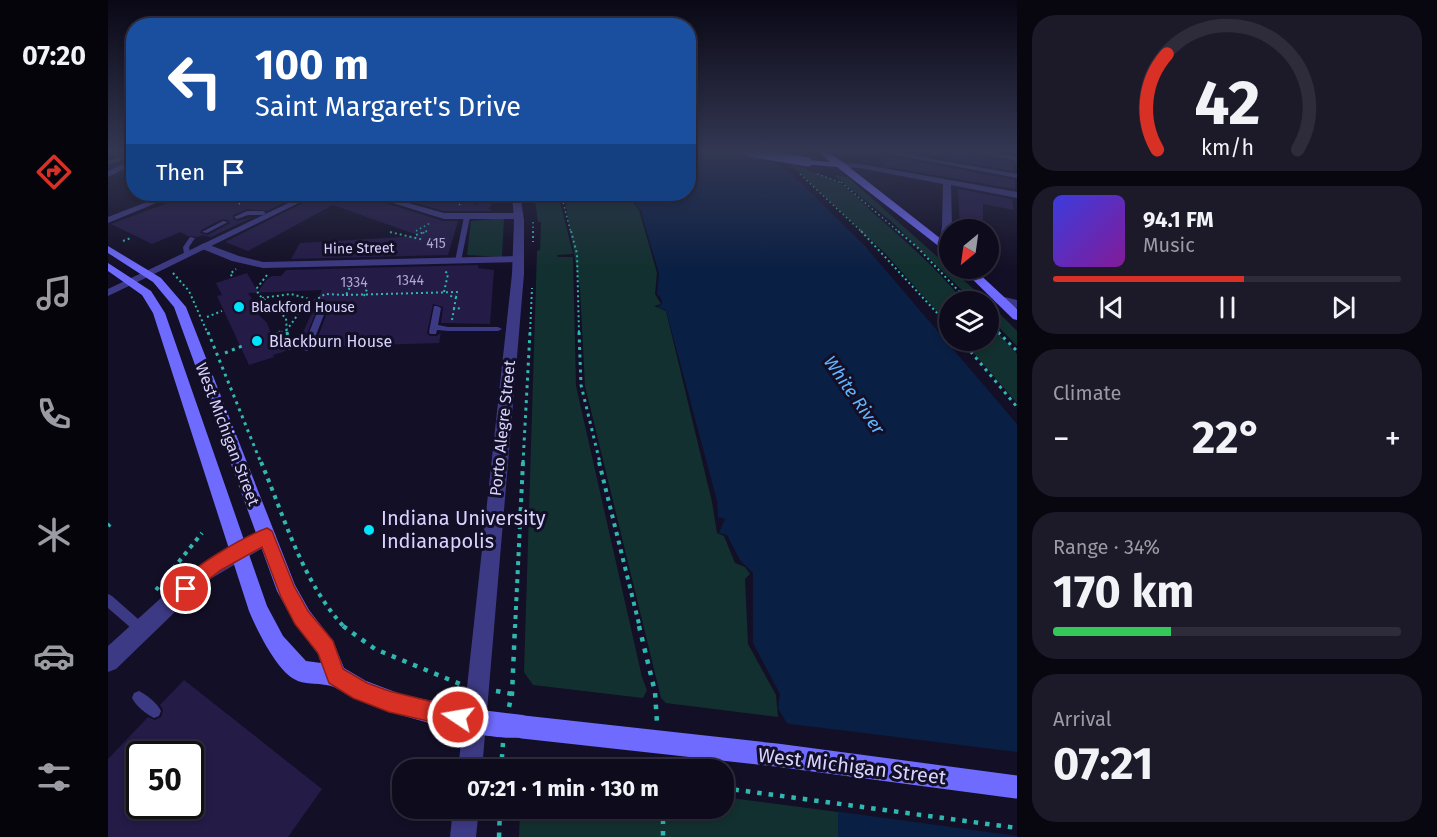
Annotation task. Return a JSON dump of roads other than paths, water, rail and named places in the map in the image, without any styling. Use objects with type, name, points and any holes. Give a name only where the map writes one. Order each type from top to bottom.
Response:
[{"type":"main road","points":[[873,191],[939,244]]},
{"type":"main road","name":"West Michigan Street","points":[[108,249],[148,273],[169,290],[180,307],[287,591],[302,617],[326,648],[336,676]]},
{"type":"main road","name":"West Michigan Street","points":[[108,266],[132,281],[147,294],[159,313],[259,611],[287,657],[300,671],[336,676],[360,690],[389,702],[473,721],[776,755],[1017,787]]},
{"type":"main road","points":[[978,279],[1017,316]]},
{"type":"street","points":[[947,191],[947,219]]},
{"type":"street","points":[[996,191],[1017,195]]},
{"type":"street","points":[[108,220],[156,201]]},
{"type":"street","points":[[108,293],[298,201]]},
{"type":"street","points":[[391,201],[440,216],[518,216]]},
{"type":"street","name":"Porto Alegre Street","points":[[471,759],[473,721],[526,255],[517,201]]},
{"type":"street","name":"Hine Street","points":[[204,246],[236,259],[263,265],[458,261],[526,255]]},
{"type":"street","points":[[1000,300],[1017,304]]},
{"type":"street","points":[[108,661],[200,575],[267,536]]},
{"type":"street","points":[[464,837],[465,819]]},
{"type":"lane","points":[[237,217],[246,213],[263,213]]},
{"type":"lane","points":[[458,261],[467,217]]},
{"type":"lane","points":[[205,232],[225,222]]},
{"type":"lane","points":[[186,255],[186,247],[192,238]]},
{"type":"lane","points":[[437,308],[434,329],[498,329]]},
{"type":"lane","points":[[307,348],[321,312]]},
{"type":"lane","points":[[108,600],[142,630]]},
{"type":"lane","points":[[139,698],[154,711]]},
{"type":"water","name":"White River","points":[[696,191],[809,191],[865,246],[939,333],[939,351],[955,351],[1017,424],[1017,837],[838,837],[838,811],[778,708],[780,694],[753,643],[753,573],[740,560],[727,535],[719,533],[725,519],[718,517],[717,501],[666,310],[657,307],[662,304],[657,294],[659,274],[641,211],[633,201],[696,201]]},
{"type":"place","name":"Blackford House","points":[[239,307]]},
{"type":"place","name":"Blackburn House","points":[[257,341]]},
{"type":"place","name":"Indiana University Indianapolis","points":[[369,530]]}]
